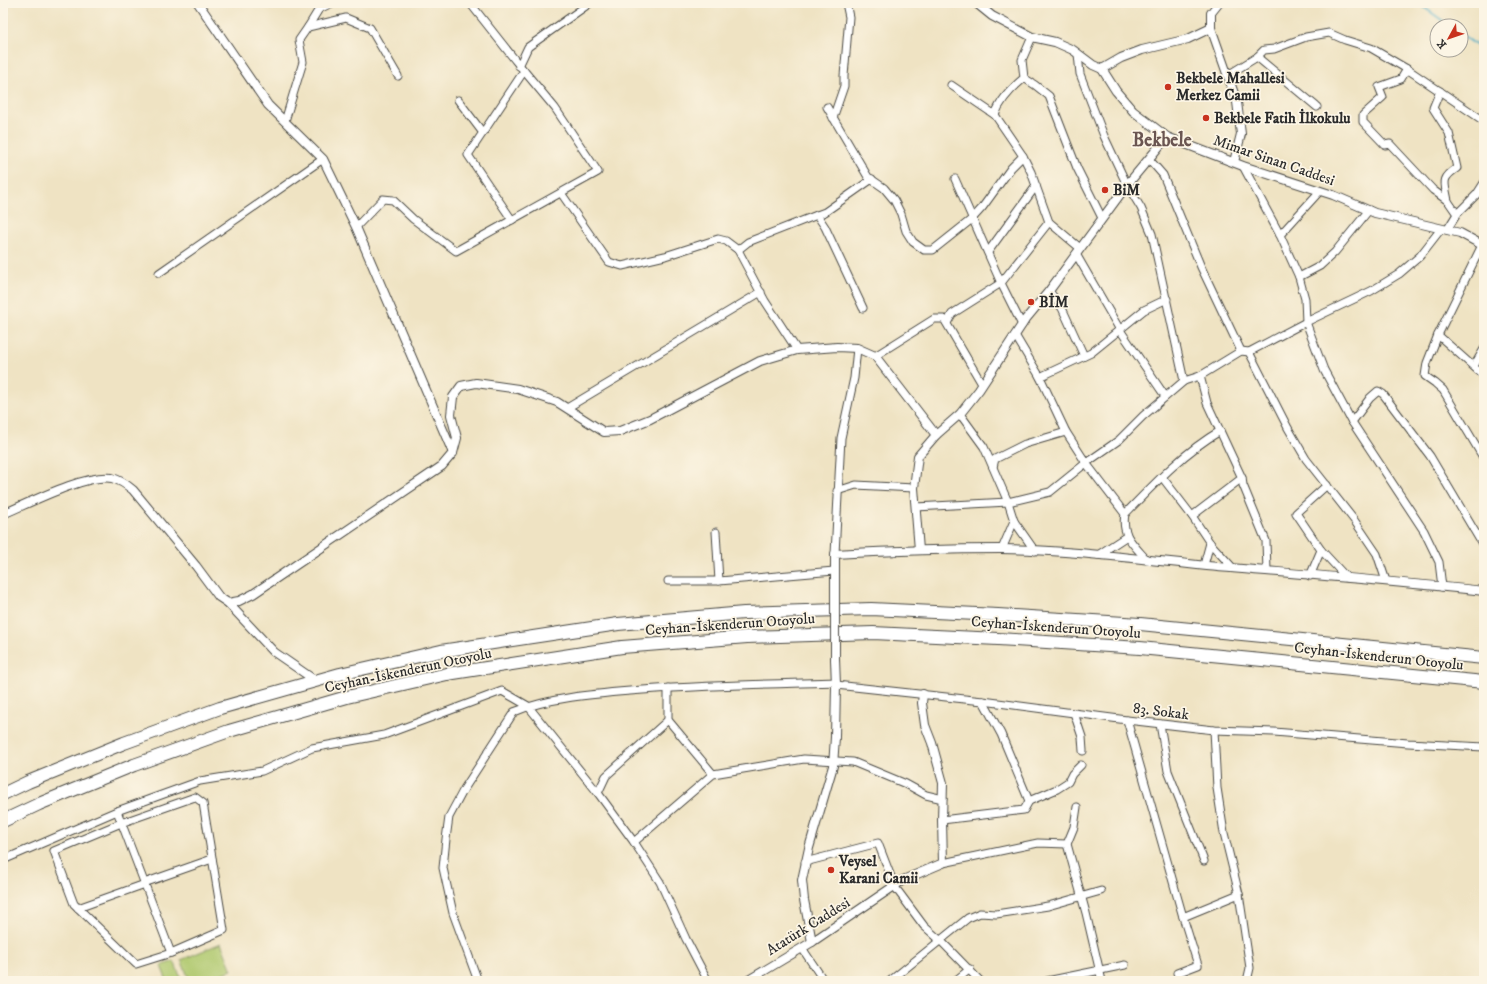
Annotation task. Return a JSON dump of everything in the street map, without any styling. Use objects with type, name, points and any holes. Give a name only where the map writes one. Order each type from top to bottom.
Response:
[{"type":"highway","name":"Ceyhan-İskenderun Otoyolu","points":[[3,794],[28,782],[124,743],[213,711],[316,681],[441,651],[618,624],[744,613],[872,609],[1140,624],[1484,658]]},
{"type":"highway","name":"Ceyhan-İskenderun Otoyolu","points":[[3,820],[134,765],[229,731],[332,702],[447,674],[622,647],[747,637],[873,633],[1140,648],[1484,682]]},
{"type":"street","points":[[198,3],[268,105],[323,159],[356,227],[453,453]]},
{"type":"street","points":[[285,121],[303,62],[299,40],[319,9],[332,3]]},
{"type":"street","points":[[356,227],[383,199],[393,200],[413,219],[456,251],[598,172],[555,108],[470,3]]},
{"type":"street","points":[[512,220],[468,155],[522,68],[528,47],[590,3]]},
{"type":"street","points":[[833,118],[844,86],[849,17],[846,3]]},
{"type":"street","name":"Mimar Sinan Caddesi","points":[[976,3],[992,16],[1032,37],[1055,42],[1102,69],[1116,91],[1134,112],[1167,137],[1243,166],[1320,191],[1375,213],[1460,232],[1483,245]]},
{"type":"street","points":[[1219,3],[1211,13],[1211,28],[1237,102],[1241,134],[1234,162]]},
{"type":"street","points":[[308,27],[346,18],[370,28],[398,76]]},
{"type":"street","points":[[1102,69],[1121,58],[1142,50],[1188,39],[1211,28]]},
{"type":"street","points":[[1228,75],[1258,58],[1264,50],[1274,49],[1306,37],[1329,33],[1345,40],[1371,48],[1407,69],[1484,120]]},
{"type":"street","points":[[1024,78],[1022,60],[1032,37]]},
{"type":"street","points":[[1078,54],[1080,74],[1092,108],[1127,185],[1141,208],[1152,234],[1184,381]]},
{"type":"street","points":[[1258,58],[1317,107]]},
{"type":"street","points":[[1407,69],[1401,78],[1379,87],[1383,97],[1363,115],[1364,122],[1385,145],[1390,144],[1433,190],[1448,202],[1457,214]]},
{"type":"street","points":[[995,115],[997,108],[1010,90],[1024,78]]},
{"type":"street","points":[[1024,78],[1049,96],[1078,168],[1102,218]]},
{"type":"street","points":[[951,85],[995,115],[1024,156],[1049,222],[1078,251],[1120,330],[1165,396]]},
{"type":"street","points":[[1440,91],[1434,108],[1449,133],[1457,168],[1447,174],[1444,180],[1448,202]]},
{"type":"street","points":[[458,100],[483,133]]},
{"type":"street","points":[[827,107],[868,177],[884,188],[894,200],[901,214],[906,231],[913,242],[924,250],[932,250],[972,219],[982,208],[1011,168],[1024,156]]},
{"type":"street","points":[[919,550],[914,488],[918,456],[936,435],[960,414],[1022,325],[1127,185],[1167,137]]},
{"type":"street","points":[[159,273],[323,159]]},
{"type":"street","points":[[1149,159],[1163,175],[1201,267],[1241,351]]},
{"type":"street","points":[[1243,166],[1280,235],[1299,277],[1305,299],[1306,322],[1324,370],[1352,422],[1424,531],[1439,562],[1442,587]]},
{"type":"street","points":[[738,250],[748,242],[825,212],[872,179]]},
{"type":"street","points":[[955,179],[1001,283],[1022,325]]},
{"type":"street","points":[[916,508],[1008,502],[1050,492],[1086,463],[1119,440],[1165,396],[1184,381],[1200,376],[1241,351],[1249,352],[1306,322],[1371,292],[1399,274],[1420,256],[1477,194],[1484,182]]},
{"type":"street","points":[[988,252],[1036,186]]},
{"type":"street","points":[[1280,235],[1320,191]]},
{"type":"street","points":[[561,193],[609,262],[622,266],[665,256],[718,239],[726,241],[738,250],[761,292],[797,350]]},
{"type":"street","points":[[1299,277],[1320,266],[1335,252],[1369,210]]},
{"type":"street","points":[[817,215],[825,226],[863,308]]},
{"type":"street","points":[[947,323],[952,314],[1001,283],[1049,222]]},
{"type":"street","points":[[1483,245],[1438,335],[1427,363],[1425,376],[1443,390],[1484,459]]},
{"type":"street","points":[[1049,291],[1062,308],[1084,356]]},
{"type":"street","points":[[567,408],[761,292]]},
{"type":"street","points":[[1040,377],[1099,348],[1144,310],[1167,299]]},
{"type":"street","points":[[875,356],[934,319],[944,319],[982,384]]},
{"type":"street","points":[[1015,335],[1040,377],[1066,432],[1086,463],[1125,514]]},
{"type":"street","points":[[1438,335],[1484,376]]},
{"type":"street","points":[[228,603],[239,601],[253,594],[442,466],[453,453],[457,438],[451,415],[453,397],[461,386],[476,383],[518,389],[557,402],[604,432],[620,431],[650,419],[760,362],[797,350],[837,347],[857,348],[875,356],[936,435]]},
{"type":"street","points":[[812,942],[804,900],[802,880],[833,760],[836,684],[834,571],[837,491],[841,438],[854,378],[857,348]]},
{"type":"street","points":[[1474,366],[1484,349]]},
{"type":"street","points":[[1249,352],[1288,428],[1306,459],[1354,520],[1377,554],[1386,581]]},
{"type":"street","points":[[1200,376],[1207,403],[1242,478],[1243,485],[1266,541],[1267,571]]},
{"type":"street","points":[[1352,422],[1370,398],[1378,392],[1383,394],[1430,456],[1484,547]]},
{"type":"street","points":[[960,414],[984,447],[1008,502],[1014,521],[1035,551]]},
{"type":"street","points":[[1146,559],[1127,536],[1123,523],[1125,514],[1187,454],[1220,431]]},
{"type":"street","points":[[993,467],[995,459],[1025,444],[1066,432]]},
{"type":"street","points":[[1162,477],[1192,516],[1210,543],[1233,568]]},
{"type":"street","points":[[3,514],[80,482],[102,478],[113,478],[124,483],[133,490],[220,597],[228,603],[274,652],[316,681]]},
{"type":"street","points":[[1192,516],[1242,478]]},
{"type":"street","points":[[837,491],[856,484],[914,488]]},
{"type":"street","points":[[1327,485],[1296,513],[1321,550],[1348,578]]},
{"type":"street","points":[[1002,549],[1014,521]]},
{"type":"street","points":[[716,532],[719,581]]},
{"type":"street","points":[[1098,555],[1127,536]]},
{"type":"street","points":[[1204,565],[1210,543]]},
{"type":"street","points":[[835,554],[919,550],[1002,549],[1146,559],[1310,576],[1386,581],[1484,591]]},
{"type":"street","points":[[1310,576],[1321,550]]},
{"type":"street","points":[[668,581],[719,581],[834,571]]},
{"type":"street","name":"83. Sokak","points":[[528,706],[595,694],[668,688],[836,684],[1214,730],[1274,732],[1484,748]]},
{"type":"street","points":[[668,688],[668,720],[713,774]]},
{"type":"street","points":[[3,860],[117,811],[200,781],[262,772],[312,748],[384,735],[502,691],[528,706],[634,842],[660,882],[686,939],[708,981]]},
{"type":"street","points":[[923,694],[922,703],[925,725],[944,783],[942,798],[943,863],[1038,843],[1066,844]]},
{"type":"street","points":[[984,701],[1001,734],[1029,801]]},
{"type":"street","points":[[478,981],[453,913],[443,868],[449,817],[464,788],[514,712],[528,706]]},
{"type":"street","points":[[1074,713],[1082,737],[1083,751]]},
{"type":"street","points":[[598,794],[606,776],[668,720]]},
{"type":"street","points":[[1127,720],[1198,965],[1177,973]]},
{"type":"street","points":[[1160,724],[1168,771],[1204,861]]},
{"type":"street","points":[[1214,730],[1216,788],[1224,833],[1239,894],[1250,968],[1248,981]]},
{"type":"street","points":[[634,842],[713,774],[804,760],[853,762],[906,784],[926,795],[942,798]]},
{"type":"street","points":[[942,820],[1024,810],[1029,801],[1057,789],[1068,782],[1072,774],[1081,765]]},
{"type":"street","points":[[195,797],[203,804],[224,930],[171,953],[136,964],[74,904],[54,852],[121,823],[195,797]]},
{"type":"street","points":[[1077,807],[1074,827],[1066,844],[1081,896],[1102,981]]},
{"type":"street","points":[[117,811],[171,953]]},
{"type":"street","points":[[806,862],[878,843],[895,886],[924,926],[970,969],[980,981]]},
{"type":"street","points":[[78,908],[212,859]]},
{"type":"street","name":"Atatürk Caddesi","points":[[747,981],[812,942],[903,880],[943,863]]},
{"type":"street","points":[[890,981],[968,918],[980,913],[996,914],[1048,906],[1101,891]]},
{"type":"street","points":[[1183,917],[1239,894]]},
{"type":"street","points":[[802,948],[824,981]]},
{"type":"street","points":[[1047,981],[1125,966]]},
{"type":"street","points":[[955,981],[970,969]]},
{"type":"green space","points":[[221,943],[232,970],[204,981],[190,981],[181,960]]},
{"type":"green space","points":[[174,961],[182,981],[167,981],[161,966]]},
{"type":"waterway","points":[[1418,3],[1439,18]]},
{"type":"waterway","points":[[1469,40],[1484,51]]},
{"type":"place","name":"Bekbele Mahallesi Merkez Camii","points":[[1168,87]]},
{"type":"place","name":"Bekbele Fatih İlkokulu","points":[[1206,118]]},
{"type":"place","name":"BiM","points":[[1105,190]]},
{"type":"place","name":"BİM","points":[[1031,302]]},
{"type":"place","name":"Veysel Karani Camii","points":[[831,870]]},
{"type":"district","name":"Bekbele","points":[[1162,139]]}]
